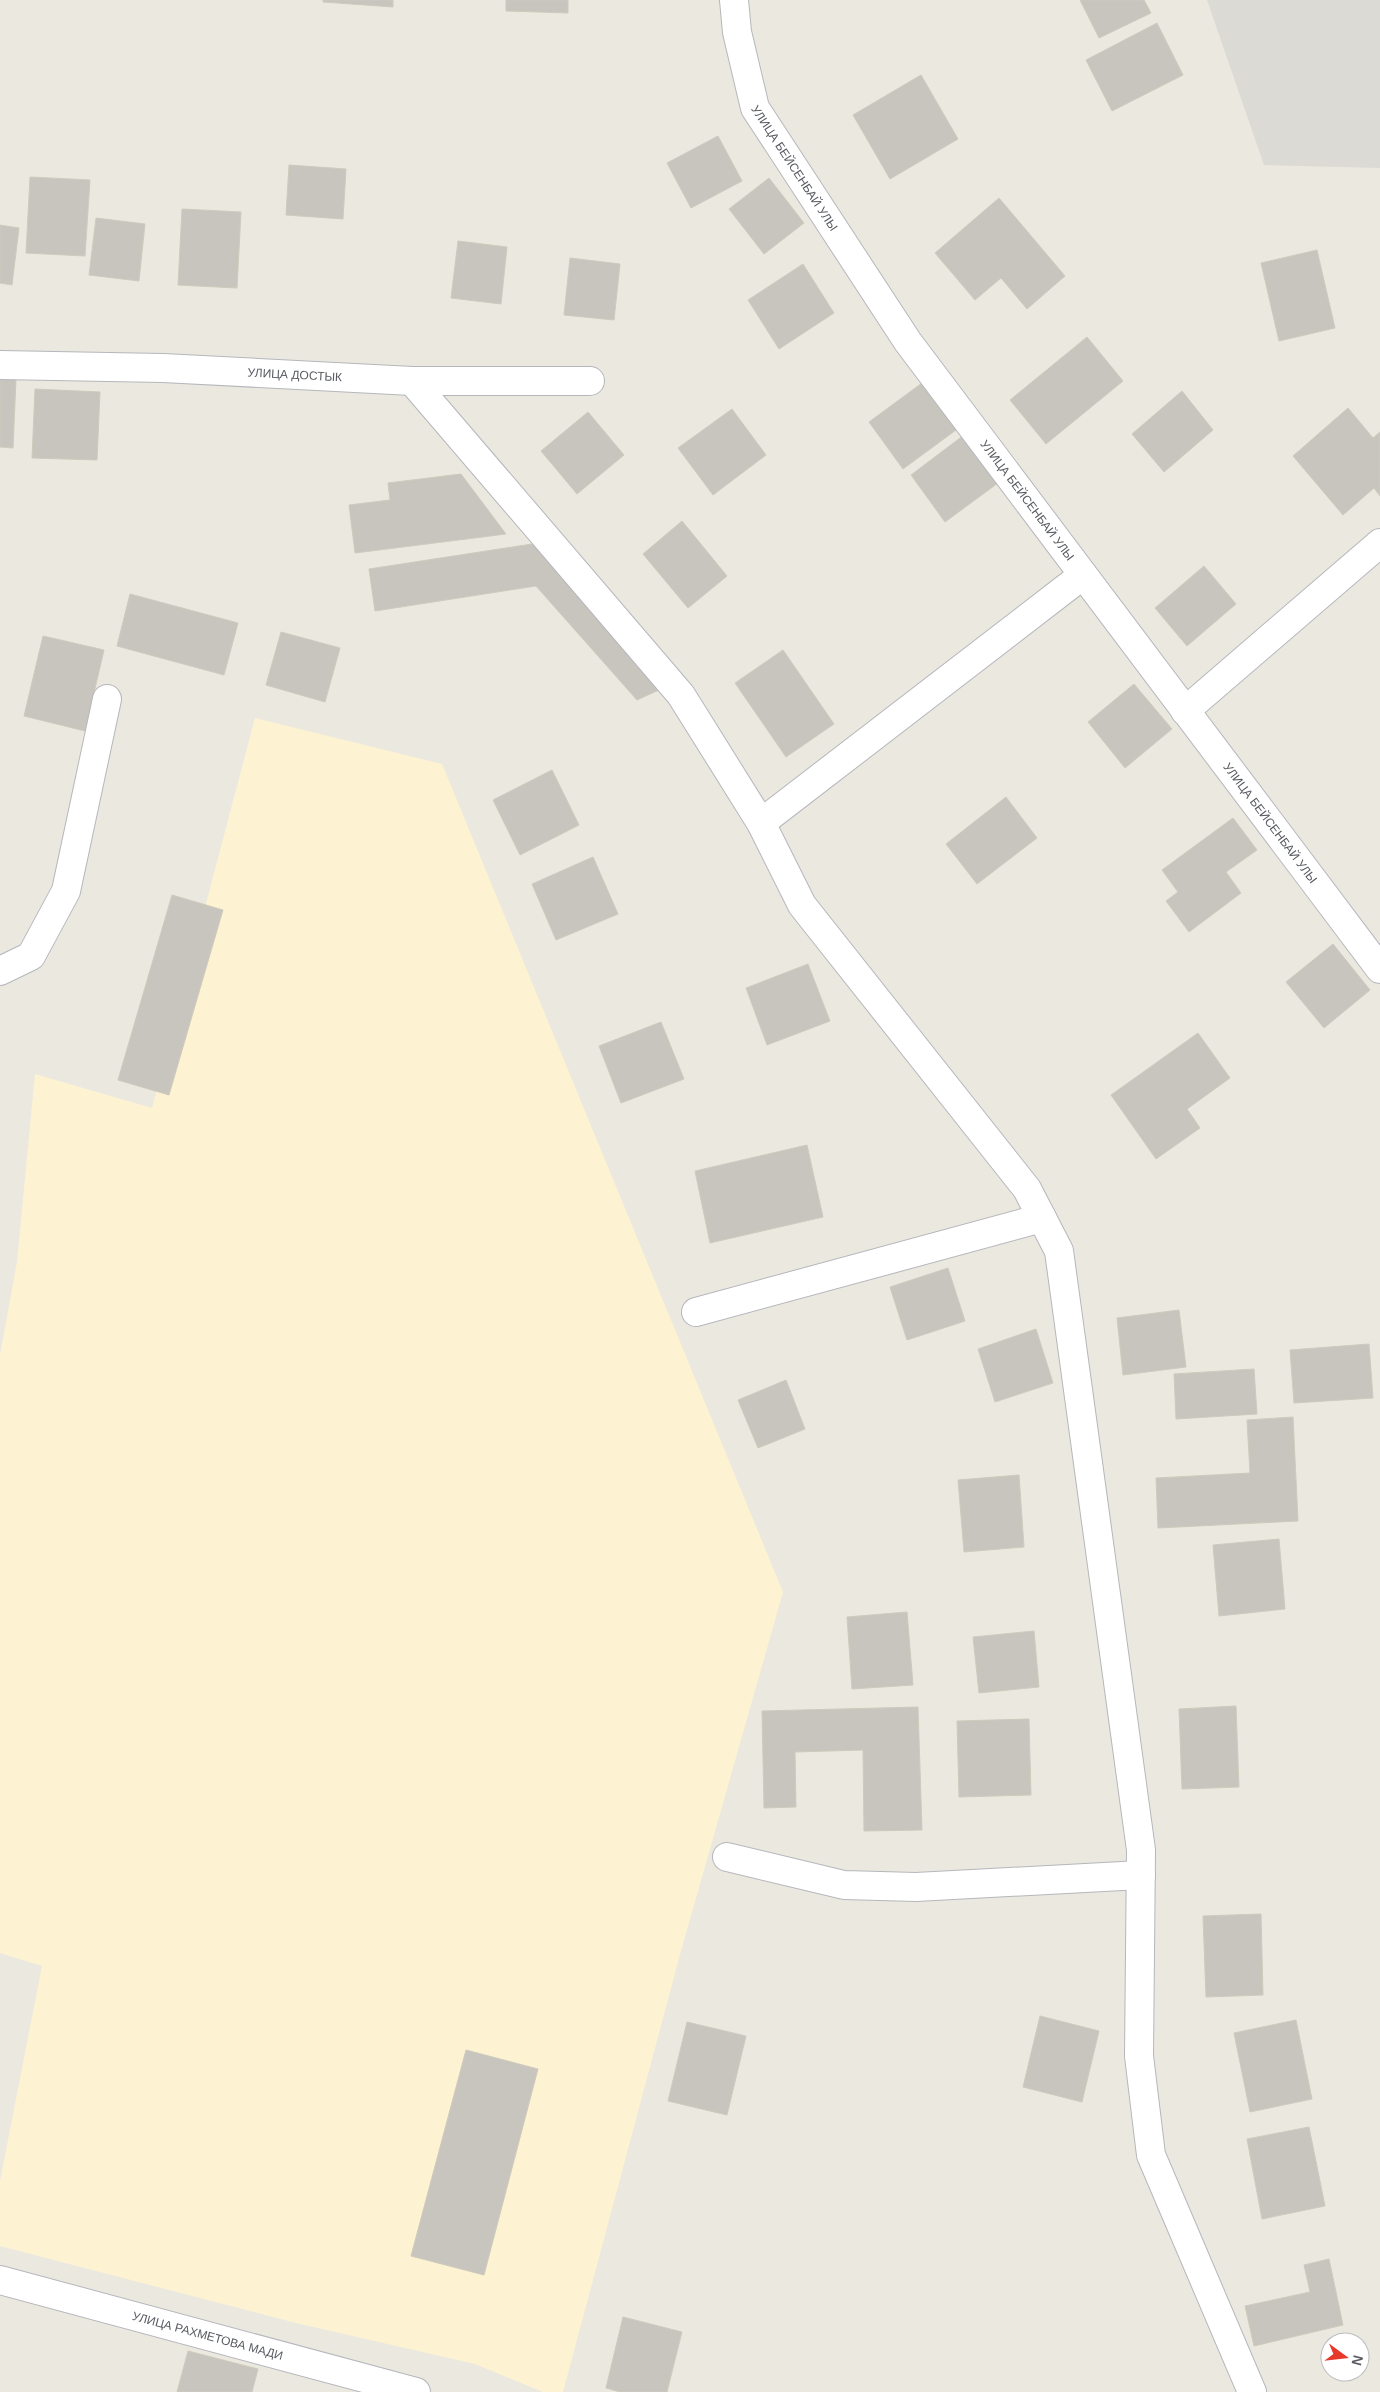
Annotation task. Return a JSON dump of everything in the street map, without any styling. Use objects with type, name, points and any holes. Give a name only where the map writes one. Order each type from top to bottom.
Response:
[{"type":"street","name":"УЛИЦА БЕЙСЕНБАЙ УЛЫ","points":[[734,0],[737,32],[755,108],[908,342],[1380,969]]},
{"type":"street","name":"УЛИЦА ДОСТЫК","points":[[0,365],[163,368],[412,381],[590,381]]},
{"type":"street","points":[[412,381],[681,695],[761,823],[802,905],[1028,1189],[1059,1251],[1140,1840],[1140,2056],[1151,2156],[1252,2392]]},
{"type":"street","points":[[1186,711],[1380,543]]},
{"type":"street","points":[[761,823],[1083,575]]},
{"type":"street","points":[[0,971],[31,956],[66,892],[107,699]]},
{"type":"street","points":[[696,1312],[1042,1218]]},
{"type":"street","points":[[727,1856],[844,1885],[916,1887],[1141,1875]]},
{"type":"street","name":"УЛИЦА РАХМЕТОВА МАДИ","points":[[0,2280],[416,2392]]},
{"type":"shaded area","points":[[1207,0],[1380,0],[1380,168],[1264,165]]},
{"type":"shaded area","points":[[255,718],[442,764],[783,1592],[681,1951],[563,2392],[543,2392],[475,2364],[296,2323],[0,2246],[0,2181],[42,1966],[0,1953],[0,1355],[17,1262],[35,1074],[152,1108]]},
{"type":"building","points":[[323,0],[393,0],[393,7],[323,2]]},
{"type":"building","points":[[506,0],[568,0],[568,13],[506,11]]},
{"type":"building","points":[[1080,0],[1144,0],[1151,13],[1099,38]]},
{"type":"building","points":[[1157,23],[1183,75],[1112,111],[1086,60]]},
{"type":"building","points":[[921,75],[958,139],[890,179],[853,115]]},
{"type":"building","points":[[718,136],[742,181],[691,208],[667,163]]},
{"type":"building","points":[[289,165],[346,169],[343,219],[286,215]]},
{"type":"building","points":[[30,177],[90,180],[85,256],[26,253]]},
{"type":"building","points":[[769,178],[804,223],[764,254],[729,209]]},
{"type":"building","points":[[999,198],[1065,276],[1027,309],[1001,278],[975,300],[935,253]]},
{"type":"building","points":[[182,209],[241,212],[237,288],[178,285]]},
{"type":"building","points":[[96,218],[145,224],[139,281],[89,275]]},
{"type":"building","points":[[0,225],[19,228],[12,285],[0,283]]},
{"type":"building","points":[[458,241],[507,247],[501,304],[451,298]]},
{"type":"building","points":[[1317,250],[1335,328],[1279,341],[1261,263]]},
{"type":"building","points":[[570,258],[620,264],[614,320],[564,315]]},
{"type":"building","points":[[803,264],[834,313],[779,349],[748,300]]},
{"type":"building","points":[[1087,337],[1123,381],[1046,444],[1010,400]]},
{"type":"building","points":[[0,379],[16,379],[13,448],[0,447]]},
{"type":"building","points":[[922,383],[956,430],[903,469],[869,422]]},
{"type":"building","points":[[35,389],[100,392],[97,460],[32,458]]},
{"type":"building","points":[[1182,391],[1213,430],[1164,472],[1132,434]]},
{"type":"building","points":[[1348,408],[1373,438],[1380,432],[1380,496],[1374,488],[1343,515],[1293,456]]},
{"type":"building","points":[[732,409],[766,455],[713,495],[678,448]]},
{"type":"building","points":[[588,412],[624,455],[577,494],[541,451]]},
{"type":"building","points":[[964,435],[998,483],[945,522],[911,475]]},
{"type":"building","points":[[461,474],[506,534],[355,553],[349,505],[390,500],[388,483]]},
{"type":"building","points":[[682,521],[727,576],[688,608],[643,554]]},
{"type":"building","points":[[545,542],[674,683],[637,700],[536,586],[375,611],[369,569]]},
{"type":"building","points":[[1204,566],[1236,604],[1187,646],[1155,608]]},
{"type":"building","points":[[130,594],[238,623],[224,675],[117,646]]},
{"type":"building","points":[[281,632],[340,648],[325,702],[266,685]]},
{"type":"building","points":[[43,636],[104,650],[85,731],[24,716]]},
{"type":"building","points":[[783,650],[834,724],[786,757],[735,683]]},
{"type":"building","points":[[1134,684],[1172,729],[1125,768],[1088,722]]},
{"type":"building","points":[[552,770],[579,825],[520,855],[493,800]]},
{"type":"building","points":[[1006,797],[1037,838],[977,884],[946,844]]},
{"type":"building","points":[[1233,818],[1257,850],[1226,872],[1241,893],[1189,932],[1166,901],[1178,892],[1162,870]]},
{"type":"building","points":[[593,857],[618,914],[556,940],[532,884]]},
{"type":"building","points":[[172,895],[223,910],[169,1095],[118,1080]]},
{"type":"building","points":[[1333,944],[1370,990],[1324,1028],[1286,982]]},
{"type":"building","points":[[808,964],[830,1021],[767,1045],[746,988]]},
{"type":"building","points":[[661,1022],[684,1079],[621,1103],[599,1046]]},
{"type":"building","points":[[1198,1033],[1230,1078],[1187,1109],[1200,1128],[1156,1159],[1111,1095]]},
{"type":"building","points":[[807,1145],[823,1217],[710,1243],[695,1171]]},
{"type":"building","points":[[948,1268],[965,1321],[907,1340],[890,1287]]},
{"type":"building","points":[[1179,1310],[1186,1367],[1123,1375],[1117,1318]]},
{"type":"building","points":[[1036,1329],[1053,1383],[995,1402],[978,1349]]},
{"type":"building","points":[[1369,1344],[1373,1398],[1294,1403],[1290,1350]]},
{"type":"building","points":[[1254,1369],[1257,1414],[1176,1419],[1174,1374]]},
{"type":"building","points":[[786,1380],[805,1429],[758,1448],[738,1400]]},
{"type":"building","points":[[1293,1417],[1298,1521],[1158,1528],[1156,1478],[1250,1473],[1247,1420]]},
{"type":"building","points":[[1019,1475],[1024,1547],[964,1552],[958,1480]]},
{"type":"building","points":[[1279,1539],[1285,1609],[1219,1616],[1213,1545]]},
{"type":"building","points":[[907,1612],[913,1685],[852,1689],[847,1617]]},
{"type":"building","points":[[1034,1631],[1039,1687],[979,1693],[973,1637]]},
{"type":"building","points":[[1236,1706],[1239,1787],[1182,1789],[1179,1709]]},
{"type":"building","points":[[918,1707],[922,1830],[864,1831],[863,1750],[795,1752],[796,1807],[764,1808],[762,1711]]},
{"type":"building","points":[[1029,1719],[1031,1795],[959,1797],[957,1721]]},
{"type":"building","points":[[1261,1914],[1263,1995],[1206,1997],[1203,1916]]},
{"type":"building","points":[[1040,2016],[1099,2031],[1082,2102],[1023,2087]]},
{"type":"building","points":[[1296,2020],[1312,2099],[1250,2112],[1234,2033]]},
{"type":"building","points":[[687,2022],[746,2036],[727,2115],[668,2101]]},
{"type":"building","points":[[466,2050],[538,2069],[484,2275],[411,2256]]},
{"type":"building","points":[[1309,2127],[1325,2206],[1262,2219],[1247,2139]]},
{"type":"building","points":[[1329,2259],[1343,2325],[1254,2346],[1245,2306],[1310,2292],[1304,2265]]},
{"type":"building","points":[[623,2317],[682,2332],[667,2392],[620,2392],[606,2388]]},
{"type":"building","points":[[188,2351],[258,2369],[252,2392],[177,2392]]}]
